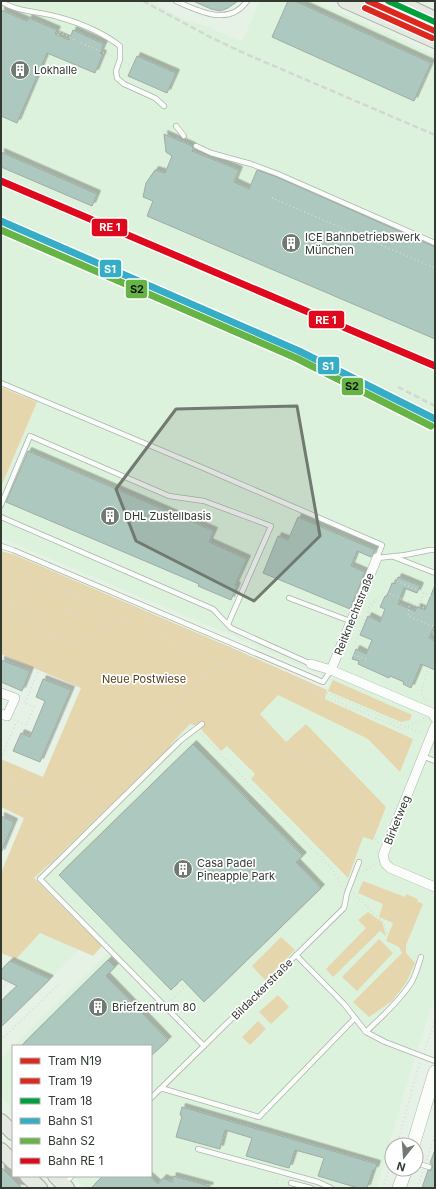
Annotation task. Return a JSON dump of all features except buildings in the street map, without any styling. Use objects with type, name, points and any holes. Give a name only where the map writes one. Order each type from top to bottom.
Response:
[{"type":"main road","points":[[345,1],[366,6],[435,41]]},
{"type":"main road","points":[[397,1],[435,19]]},
{"type":"main road","points":[[415,1137],[435,1072]]},
{"type":"main road","points":[[1,1121],[12,1132]]},
{"type":"main road","points":[[1,1150],[12,1161]]},
{"type":"main road","points":[[28,1177],[40,1188]]},
{"type":"main road","points":[[399,1188],[403,1177]]},
{"type":"street","name":"Reitknechtstraße","points":[[331,670],[377,558]]},
{"type":"street","name":"Reitknechtstraße","points":[[311,664],[331,670],[432,713],[435,718]]},
{"type":"street","points":[[1,692],[15,698],[4,715]]},
{"type":"street","name":"Birketweg","points":[[435,726],[383,855],[385,863],[390,868],[435,887]]},
{"type":"lane","points":[[176,1],[212,15],[231,14],[241,8],[247,1]]},
{"type":"lane","points":[[1,2],[16,8],[58,16],[88,27],[111,39],[120,46],[120,60],[116,71],[117,78],[124,84],[155,98],[164,106]]},
{"type":"lane","points":[[176,126],[184,136]]},
{"type":"lane","points":[[196,146],[211,153],[251,164],[278,174],[435,243]]},
{"type":"lane","points":[[1,383],[201,466],[382,545],[377,558],[435,550]]},
{"type":"lane","points":[[1,505],[30,436],[170,496],[204,501],[271,526],[228,624]]},
{"type":"lane","points":[[1,517],[213,609],[231,628],[311,664]]},
{"type":"lane","points":[[1,546],[323,682],[331,670]]},
{"type":"lane","points":[[392,557],[435,573]]},
{"type":"lane","points":[[289,598],[350,622]]},
{"type":"lane","points":[[202,724],[180,741],[40,879],[204,1046]]},
{"type":"lane","points":[[422,756],[435,761]]},
{"type":"lane","points":[[296,955],[344,908],[347,893],[359,862]]},
{"type":"lane","name":"Bildackerstraße","points":[[152,1097],[296,955],[334,997],[344,1004],[366,1032],[385,1042],[435,1061]]},
{"type":"lane","points":[[366,1032],[402,995],[411,982],[421,957]]},
{"type":"lane","points":[[160,1089],[259,1117],[355,1018]]},
{"type":"lane","points":[[198,1149],[318,1182],[331,1188]]},
{"type":"lane","points":[[424,1165],[429,1167]]},
{"type":"lane","points":[[291,1183],[311,1188]]},
{"type":"path","points":[[59,32],[75,40]]},
{"type":"path","points":[[273,198],[435,268]]},
{"type":"path","points":[[1,562],[101,604],[128,608],[144,614],[430,737]]},
{"type":"path","points":[[1,572],[55,595],[70,597],[128,620],[272,683],[293,683],[402,729],[424,719]]},
{"type":"path","points":[[397,581],[431,596]]},
{"type":"path","points":[[366,659],[351,654],[368,613],[369,607],[376,599],[384,593],[388,593],[425,608]]},
{"type":"path","points":[[419,605],[424,593]]},
{"type":"path","points":[[1,614],[22,598],[57,613],[65,609],[70,597]]},
{"type":"path","points":[[1,598],[25,609],[31,626]]},
{"type":"path","points":[[410,602],[408,616],[435,627]]},
{"type":"path","points":[[36,628],[44,608]]},
{"type":"path","points":[[65,609],[109,628]]},
{"type":"path","points":[[1,614],[72,643],[128,620]]},
{"type":"path","points":[[144,614],[164,637],[205,676],[275,748],[338,767],[362,792],[378,843]]},
{"type":"path","points":[[25,703],[54,636]]},
{"type":"path","points":[[1,913],[25,891],[27,849],[88,793],[92,781],[205,676],[222,662],[236,654]]},
{"type":"path","points":[[428,667],[421,692],[423,697],[433,705]]},
{"type":"path","points":[[4,715],[26,724],[34,707],[15,698]]},
{"type":"path","points":[[1,758],[17,721]]},
{"type":"path","points":[[196,729],[333,870],[347,893]]},
{"type":"path","points":[[1,770],[26,790]]},
{"type":"path","points":[[1,778],[71,809]]},
{"type":"path","points":[[1,793],[32,793]]},
{"type":"path","points":[[354,894],[383,922],[388,934]]},
{"type":"path","points":[[1,980],[8,983],[1,990]]},
{"type":"path","points":[[179,982],[184,988]]},
{"type":"path","points":[[1,1040],[59,984]]},
{"type":"path","points":[[165,1007],[187,985]]},
{"type":"path","points":[[400,1137],[411,1092],[435,1020]]},
{"type":"path","points":[[275,1188],[280,1172]]},
{"type":"path","points":[[383,1188],[387,1177]]},
{"type":"highlighted area","points":[[297,406],[320,536],[254,601],[136,541],[116,489],[176,409]]},
{"type":"shaded area","points":[[1,1],[151,1],[183,19],[209,27],[242,42],[260,1],[316,1],[435,55],[435,995],[408,1079],[392,1137],[384,1137],[384,1163],[377,1188],[84,1188],[74,1177],[152,1177],[152,1045],[14,1045],[108,953],[34,878],[193,721],[278,695],[368,739],[400,772],[413,739],[325,699],[331,680],[228,634],[1,538],[1,487],[37,402],[1,387]]},
{"type":"shaded area","points":[[40,933],[79,950],[50,979],[32,971],[17,986],[1,978],[1,970],[14,958],[16,958]]},
{"type":"shaded area","points":[[12,1047],[12,1108],[1,1096],[1,1058]]},
{"type":"green space","points":[[1,387],[37,402],[1,487]]},
{"type":"green space","name":"Neue Postwiese","points":[[1,551],[15,555],[327,690],[325,699],[413,739],[400,772],[368,739],[278,695],[260,714],[286,742],[306,724],[386,807],[373,840],[363,837],[348,878],[251,779],[255,774],[227,746],[221,751],[198,726],[190,724],[171,744],[171,746],[34,878],[102,946],[93,956],[40,933],[16,959],[1,953],[1,873],[24,818],[1,807],[1,759],[43,777],[81,688],[1,654]]},
{"type":"green space","points":[[333,680],[412,715],[410,720],[401,722],[328,691]]},
{"type":"green space","points":[[363,881],[405,897],[406,894],[418,899],[417,901],[423,904],[406,945],[406,953],[415,963],[406,983],[392,1001],[369,1017],[353,1002],[402,953],[399,947],[386,941],[393,923],[379,917],[383,904],[358,893]]},
{"type":"green space","points":[[368,912],[382,922],[386,936],[380,931],[333,977],[326,969],[366,928],[358,920]]},
{"type":"green space","points":[[281,937],[295,950],[265,980],[252,966]]},
{"type":"green space","points":[[379,939],[393,953],[357,991],[342,977]]},
{"type":"green space","points":[[278,995],[289,1007],[271,1024],[259,1012]]},
{"type":"green space","points":[[258,1021],[266,1029],[250,1045],[242,1037]]},
{"type":"railway","points":[[143,1],[212,38],[246,54],[435,135]]},
{"type":"railway","points":[[398,387],[435,406]]},
{"type":"tram line","name":"N19","points":[[368,1],[435,31]]},
{"type":"tram line","name":"18","points":[[388,1],[435,22]]},
{"type":"tram line","name":"19","points":[[365,8],[432,38]]},
{"type":"rail line","name":"S1","points":[[1,221],[299,351],[435,419]]},
{"type":"rail line","name":"S2","points":[[1,230],[296,358],[431,426]]},
{"type":"transit line","points":[[1,181],[435,366]]},
{"type":"place","name":"Lokhalle","points":[[20,70]]},
{"type":"place","name":"ICE Bahnbetriebswerk München","points":[[291,243]]},
{"type":"place","name":"DHL Zustellbasis","points":[[110,516]]},
{"type":"place","name":"Casa Padel Pineapple Park","points":[[183,869]]},
{"type":"place","name":"Briefzentrum 80","points":[[98,1007]]}]
